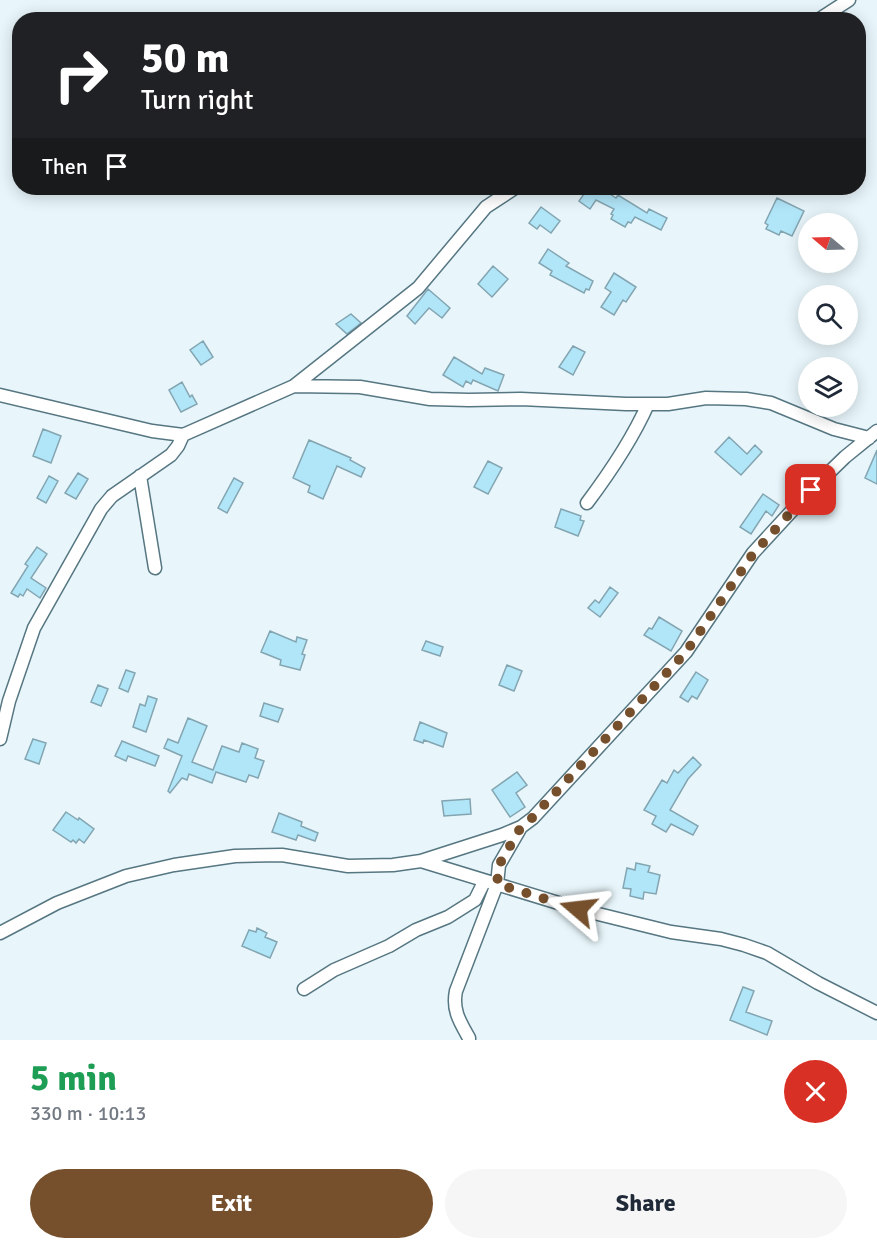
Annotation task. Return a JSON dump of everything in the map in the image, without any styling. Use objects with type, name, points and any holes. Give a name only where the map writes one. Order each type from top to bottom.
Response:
[{"type":"street","points":[[830,12],[849,0]]},
{"type":"street","points":[[0,395],[152,431],[183,435],[294,386],[418,288],[486,207],[504,195]]},
{"type":"street","points":[[294,386],[360,387],[429,399],[521,399],[648,404],[668,404],[706,398],[763,401],[834,429],[873,435]]},
{"type":"street","points":[[587,503],[634,436],[648,404]]},
{"type":"street","points":[[0,737],[9,701],[34,628],[101,509],[112,496],[171,455],[183,435]]},
{"type":"street","points":[[0,933],[77,895],[126,876],[174,865],[235,856],[282,855],[348,866],[393,865],[421,861],[466,848],[521,827],[532,818],[686,652],[760,546],[811,490],[845,457],[873,435]]},
{"type":"street","points":[[140,476],[155,568]]},
{"type":"street","points":[[469,1040],[453,1003],[497,884],[499,865],[521,827]]},
{"type":"street","points":[[421,861],[578,909],[653,928],[744,945],[767,953],[818,984],[877,1013]]},
{"type":"street","points":[[304,989],[334,970],[448,917],[475,900],[484,882]]},
{"type":"building","points":[[583,195],[612,195],[616,198],[618,195],[647,213],[649,209],[667,218],[661,230],[635,217],[625,227],[611,219],[614,209],[596,200],[590,209],[579,201]]},
{"type":"building","points":[[777,198],[804,211],[798,213],[798,224],[792,236],[781,231],[779,235],[766,229],[768,225],[765,223]]},
{"type":"building","points":[[541,207],[560,221],[551,233],[540,225],[537,229],[529,223]]},
{"type":"building","points":[[548,249],[569,263],[566,266],[593,281],[589,290],[586,289],[584,293],[550,275],[552,271],[539,263]]},
{"type":"building","points":[[493,266],[508,279],[492,297],[478,284]]},
{"type":"building","points":[[614,273],[636,287],[626,302],[623,300],[614,315],[601,307],[611,292],[605,288]]},
{"type":"building","points":[[428,289],[450,308],[442,318],[429,308],[415,324],[407,316]]},
{"type":"building","points":[[351,314],[361,323],[347,334],[336,324]]},
{"type":"building","points":[[203,341],[213,357],[201,365],[190,350]]},
{"type":"building","points":[[573,346],[585,352],[573,375],[559,367]]},
{"type":"building","points":[[454,357],[482,374],[485,368],[504,375],[498,391],[473,380],[471,384],[466,381],[463,387],[443,375]]},
{"type":"building","points":[[182,382],[190,397],[192,395],[197,404],[181,412],[169,390]]},
{"type":"building","points":[[43,429],[61,436],[51,463],[33,456]]},
{"type":"building","points":[[729,437],[747,454],[755,445],[762,452],[741,475],[715,452]]},
{"type":"building","points":[[309,440],[351,458],[350,460],[365,468],[361,477],[337,466],[323,499],[308,492],[310,486],[293,478]]},
{"type":"building","points":[[877,450],[877,484],[865,478]]},
{"type":"building","points":[[488,461],[502,468],[488,494],[474,487]]},
{"type":"building","points":[[78,473],[88,479],[76,499],[65,493]]},
{"type":"building","points":[[49,476],[58,481],[46,503],[37,498]]},
{"type":"building","points":[[234,478],[243,483],[227,513],[218,508]]},
{"type":"building","points":[[763,494],[779,505],[772,516],[766,511],[751,534],[740,527]]},
{"type":"building","points":[[561,509],[581,516],[580,520],[584,521],[578,536],[555,527]]},
{"type":"building","points":[[37,547],[47,554],[31,578],[46,588],[40,598],[27,589],[23,596],[20,594],[18,597],[11,593],[28,566],[25,564]]},
{"type":"building","points":[[610,587],[618,593],[600,617],[588,608],[595,600],[599,603]]},
{"type":"building","points":[[659,617],[682,631],[671,651],[644,635],[649,628],[652,629]]},
{"type":"building","points":[[270,631],[296,642],[297,637],[307,640],[300,670],[280,665],[281,660],[261,652]]},
{"type":"building","points":[[426,641],[443,647],[440,656],[422,650]]},
{"type":"building","points":[[507,665],[522,671],[514,691],[499,685]]},
{"type":"building","points":[[126,670],[135,673],[128,692],[119,688]]},
{"type":"building","points":[[696,672],[708,680],[697,699],[692,696],[688,702],[680,697]]},
{"type":"building","points":[[98,685],[108,689],[101,706],[91,702]]},
{"type":"building","points":[[148,696],[157,699],[146,732],[133,727],[140,704],[145,706]]},
{"type":"building","points":[[264,703],[283,709],[278,722],[260,716]]},
{"type":"building","points":[[188,718],[207,726],[192,762],[213,770],[222,746],[239,752],[242,743],[258,749],[255,758],[264,761],[258,778],[249,775],[246,782],[216,772],[212,783],[189,774],[187,780],[182,778],[170,793],[168,791],[182,756],[164,748],[168,739],[178,743]]},
{"type":"building","points":[[420,722],[447,733],[443,747],[424,740],[423,743],[414,740]]},
{"type":"building","points":[[33,739],[46,743],[39,764],[25,759]]},
{"type":"building","points":[[122,741],[159,756],[155,766],[128,756],[126,761],[115,756]]},
{"type":"building","points":[[693,757],[701,765],[688,779],[670,810],[698,826],[693,835],[671,824],[666,832],[652,824],[656,816],[644,810],[662,780],[667,783],[674,770],[678,773]]},
{"type":"building","points":[[517,772],[527,785],[516,793],[525,807],[510,817],[492,790]]},
{"type":"building","points":[[470,799],[471,814],[444,816],[442,801]]},
{"type":"building","points":[[66,812],[94,829],[84,843],[79,839],[76,843],[73,840],[71,842],[53,830]]},
{"type":"building","points":[[279,813],[302,822],[301,826],[318,833],[315,841],[298,835],[296,840],[272,832]]},
{"type":"building","points":[[636,863],[650,866],[648,872],[660,875],[656,894],[644,892],[643,899],[630,896],[631,889],[623,888],[627,868],[635,870]]},
{"type":"building","points":[[257,928],[267,933],[265,937],[277,942],[270,958],[242,946],[249,930],[256,932]]},
{"type":"building","points":[[743,987],[754,991],[746,1012],[772,1021],[767,1035],[730,1020]]},
{"type":"route","points":[[578,909],[497,884],[499,865],[521,827],[532,818],[696,640],[753,554],[811,490]]}]
